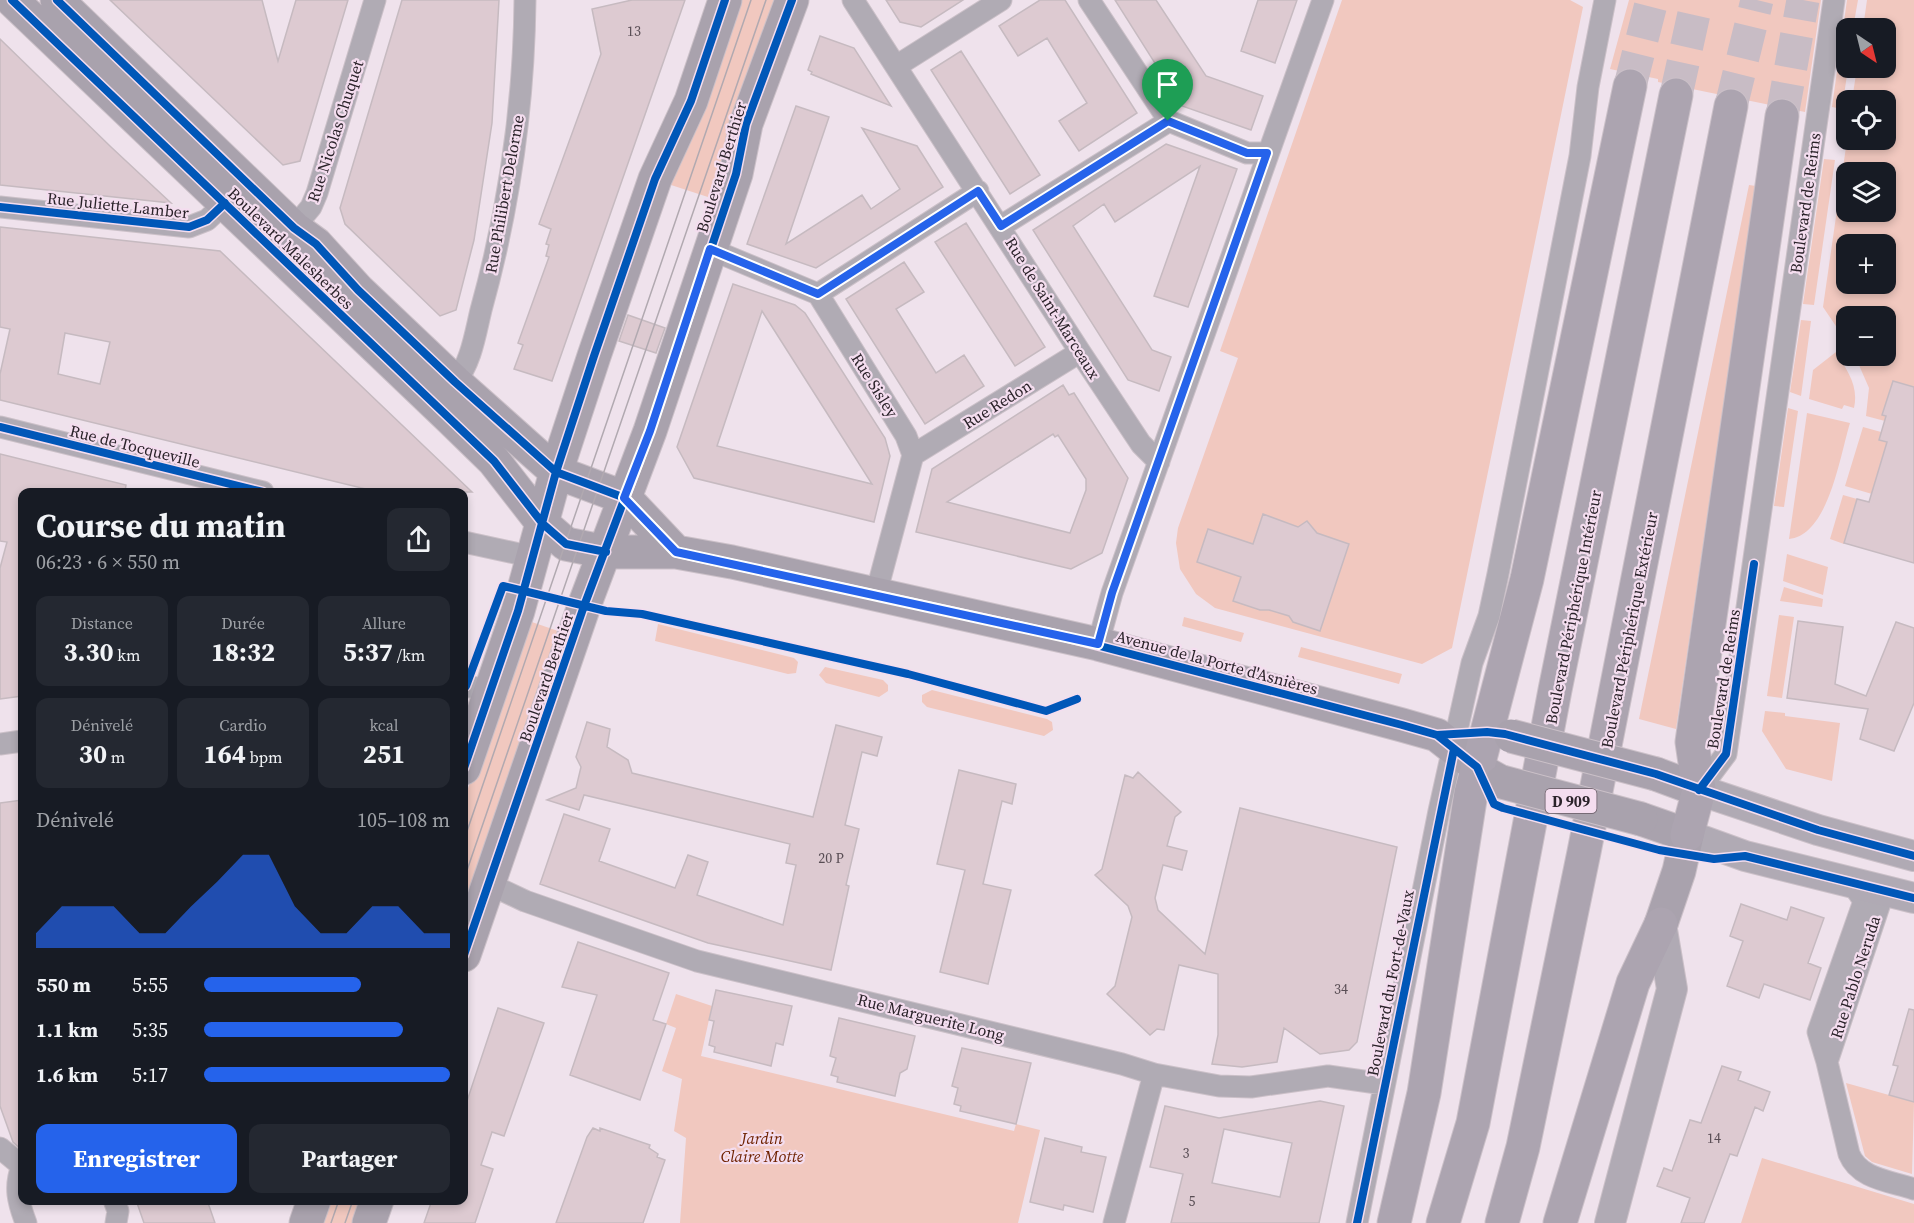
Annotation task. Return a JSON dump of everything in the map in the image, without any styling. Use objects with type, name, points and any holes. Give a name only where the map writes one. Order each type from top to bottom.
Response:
[{"type":"highway","points":[[1394,1223],[1424,1093],[1475,748],[1527,579],[1630,86]]},
{"type":"highway","name":"Boulevard Périphérique Intérieur","points":[[1443,1223],[1473,1123],[1555,690],[1676,95]]},
{"type":"highway","name":"Boulevard Périphérique Extérieur","points":[[1502,1223],[1523,1147],[1594,807],[1731,106]]},
{"type":"highway","points":[[1687,835],[1699,790],[1692,742],[1782,116]]},
{"type":"highway","points":[[1560,1223],[1634,983],[1661,924]]},
{"type":"main road","name":"Boulevard Malesherbes","points":[[12,0],[225,203],[284,239],[332,258],[358,290],[455,382],[556,472]]},
{"type":"main road","name":"Boulevard Malesherbes","points":[[57,0],[494,461],[543,524],[566,544],[606,552]]},
{"type":"main road","points":[[468,743],[477,688],[533,557],[556,472],[655,179],[691,101],[725,0]]},
{"type":"main road","name":"Boulevard Berthier","points":[[468,944],[584,606],[650,431],[736,174],[746,124],[792,0]]},
{"type":"main road","points":[[556,472],[624,498],[676,552]]},
{"type":"main road","name":"Avenue de la Porte d'Asnières","points":[[606,552],[676,552],[1098,644],[1475,748],[1656,774],[1818,830],[1914,856]]},
{"type":"main road","name":"Avenue de la Porte d'Asnières","points":[[1475,748],[1641,819],[1745,856],[1884,891]]},
{"type":"main road","points":[[1610,1223],[1671,989],[1661,924],[1679,871],[1687,835]]},
{"type":"main road","name":"D 909","points":[[1884,891],[1914,898]]},
{"type":"main road","points":[[306,1223],[312,1205]]},
{"type":"main road","points":[[369,1223],[375,1205]]},
{"type":"street","name":"Rue Nicolas Chuquet","points":[[284,239],[311,207],[317,193],[375,0]]},
{"type":"street","name":"Rue Philibert Delorme","points":[[455,382],[468,358],[499,246],[520,104],[525,0]]},
{"type":"street","name":"Rue de Saint-Marceaux","points":[[853,0],[898,65],[1080,352],[1141,444],[1159,462]]},
{"type":"street","points":[[898,65],[1000,0]]},
{"type":"street","points":[[1089,0],[1168,121],[1247,153],[1267,153]]},
{"type":"street","points":[[1098,644],[1112,593],[1323,0]]},
{"type":"street","points":[[1475,748],[1472,663],[1489,616],[1498,574],[1581,156],[1588,87],[1605,0]]},
{"type":"street","name":"Boulevard de Reims","points":[[1699,790],[1726,754],[1834,0]]},
{"type":"street","points":[[1001,226],[1168,121]]},
{"type":"street","points":[[710,249],[818,294],[978,191]]},
{"type":"street","name":"Rue Juliette Lamber","points":[[0,207],[189,227],[207,220],[225,203]]},
{"type":"street","name":"Rue Sisley","points":[[818,294],[906,436],[913,455]]},
{"type":"street","name":"Rue Redon","points":[[913,455],[1080,352]]},
{"type":"street","name":"Rue de Tocqueville","points":[[0,427],[247,488]]},
{"type":"street","points":[[876,594],[913,455]]},
{"type":"street","points":[[468,543],[533,557]]},
{"type":"street","points":[[0,744],[18,742]]},
{"type":"street","name":"Boulevard du Fort-de-Vaux","points":[[1358,1223],[1384,1084],[1475,748]]},
{"type":"street","name":"Rue Pablo Neruda","points":[[1851,882],[1864,901],[1818,1032],[1849,1154],[1857,1168],[1864,1173],[1914,1189]]},
{"type":"street","name":"Rue Marguerite Long","points":[[489,884],[525,901],[697,961],[1122,1064],[1154,1074],[1219,1086],[1251,1087],[1328,1076],[1384,1084]]},
{"type":"street","name":"Rue Pablo Neruda","points":[[1827,1062],[1884,891]]},
{"type":"street","points":[[1114,1223],[1154,1074]]},
{"type":"street","points":[[0,1148],[18,1163]]},
{"type":"street","points":[[18,1177],[18,1202]]},
{"type":"street","points":[[19,1205],[26,1223]]},
{"type":"street","points":[[116,1205],[118,1211],[116,1223]]},
{"type":"green space","points":[[739,0],[775,0],[714,199],[668,184]]},
{"type":"green space","points":[[1342,0],[1570,0],[1583,7],[1452,648],[1422,664],[1215,608],[1196,594],[1180,569],[1176,543],[1178,528],[1238,358],[1220,351]]},
{"type":"green space","points":[[1629,0],[1821,0],[1805,112],[1658,82],[1658,79],[1610,69]]},
{"type":"green space","points":[[1847,0],[1858,0],[1855,18],[1844,18]]},
{"type":"green space","points":[[1867,0],[1914,0],[1914,387],[1893,381],[1883,415],[1886,416],[1885,421],[1866,416],[1869,388],[1859,366],[1896,366],[1896,306],[1836,306],[1836,326],[1823,307],[1836,217],[1836,222],[1896,222],[1896,162],[1844,162],[1846,150],[1896,150],[1896,90],[1854,90],[1855,78],[1896,78],[1896,18],[1864,18]]},
{"type":"green space","points":[[1836,78],[1847,78],[1845,90],[1836,90],[1836,108],[1832,107]]},
{"type":"green space","points":[[1824,159],[1835,160],[1814,305],[1803,304]]},
{"type":"green space","points":[[1749,185],[1756,186],[1676,729],[1639,719]]},
{"type":"green space","points":[[1801,320],[1811,321],[1801,396],[1790,392]]},
{"type":"green space","points":[[1836,352],[1836,366],[1844,366],[1853,385],[1854,408],[1844,405],[1842,409],[1809,399],[1813,370]]},
{"type":"green space","points":[[1788,408],[1798,411],[1784,507],[1774,506]]},
{"type":"green space","points":[[1807,413],[1850,423],[1837,473],[1823,509],[1814,524],[1803,534],[1789,539]]},
{"type":"green space","points":[[1863,427],[1881,432],[1879,440],[1887,442],[1872,494],[1845,486]]},
{"type":"green space","points":[[1843,495],[1857,499],[1844,544],[1830,539]]},
{"type":"green space","points":[[1787,554],[1828,567],[1823,595],[1783,581]]},
{"type":"green space","points":[[1784,587],[1823,599],[1822,607],[1780,601]]},
{"type":"green space","points":[[1779,615],[1794,617],[1782,698],[1767,696]]},
{"type":"green space","points":[[1184,617],[1244,633],[1241,642],[1182,626]]},
{"type":"green space","points":[[526,620],[561,632],[468,902],[468,788]]},
{"type":"green space","points":[[658,624],[794,658],[798,662],[796,673],[788,674],[655,641]]},
{"type":"green space","points":[[1301,647],[1402,674],[1399,684],[1298,657]]},
{"type":"green space","points":[[825,667],[883,680],[888,685],[888,691],[879,697],[826,683],[819,675]]},
{"type":"green space","points":[[932,690],[1047,719],[1052,722],[1053,730],[1044,736],[927,707],[922,702],[922,695]]},
{"type":"green space","points":[[1765,711],[1840,723],[1832,781],[1786,769],[1762,731]]},
{"type":"green space","name":"Jardin Claire Motte","points":[[676,994],[712,1006],[701,1056],[1014,1131],[1016,1124],[1040,1130],[1018,1223],[680,1223],[686,1138],[674,1131],[682,1079],[662,1071],[676,1028],[666,1024]]},
{"type":"green space","points":[[1846,1083],[1914,1102],[1912,1174],[1872,1162],[1865,1156]]},
{"type":"green space","points":[[1762,1158],[1914,1204],[1914,1223],[1741,1223]]},
{"type":"green space","points":[[325,1205],[362,1205],[356,1223],[319,1223]]},
{"type":"building","points":[[110,0],[262,0],[278,61],[296,0],[348,0],[300,161],[283,165]]},
{"type":"building","points":[[402,0],[499,0],[492,123],[474,240],[456,310],[440,316],[345,224],[340,208]]},
{"type":"building","points":[[632,0],[685,0],[552,381],[514,369],[523,345],[518,343],[549,257],[546,256],[549,245],[546,244],[551,229],[539,224],[601,54],[592,9]]},
{"type":"building","points":[[886,0],[963,0],[921,27],[900,22]]},
{"type":"building","points":[[1040,0],[1065,0],[1137,113],[1079,151],[1059,121],[1087,103],[1047,38],[1018,56],[999,26]]},
{"type":"building","points":[[1115,0],[1156,0],[1206,76],[1263,96],[1251,130],[1182,106]]},
{"type":"building","points":[[1258,0],[1297,0],[1275,63],[1241,51]]},
{"type":"building","points":[[820,36],[854,48],[891,106],[811,74],[812,72],[808,70]]},
{"type":"building","points":[[0,39],[111,147],[171,203],[0,185]]},
{"type":"building","points":[[961,51],[1040,175],[1010,194],[931,70]]},
{"type":"building","points":[[796,106],[829,117],[786,244],[862,195],[871,209],[900,189],[862,128],[917,146],[943,187],[816,268],[747,244]]},
{"type":"building","points":[[1166,144],[1237,169],[1188,307],[1154,296],[1200,166],[1115,222],[1104,204],[1073,226],[1152,350],[1171,357],[1159,391],[1128,380],[1033,230]]},
{"type":"building","points":[[966,223],[1045,347],[1015,366],[935,242]]},
{"type":"building","points":[[0,227],[220,251],[468,488],[362,488],[0,400],[0,374],[10,329],[0,327]],"holes":[[[65,333],[110,342],[100,384],[58,374]]]},
{"type":"building","points":[[904,262],[924,292],[896,309],[936,373],[964,355],[984,386],[925,424],[846,299]]},
{"type":"building","points":[[733,284],[795,305],[805,313],[885,438],[890,456],[874,522],[694,478],[677,447]],"holes":[[[762,311],[872,484],[717,446]]]},
{"type":"building","points":[[628,315],[665,328],[656,353],[619,341]]},
{"type":"building","points":[[1893,381],[1914,387],[1914,563],[1844,543],[1857,499],[1869,502],[1887,442],[1879,440],[1886,416],[1882,415]]},
{"type":"building","points":[[1063,385],[1069,395],[1074,393],[1128,478],[1102,553],[1071,569],[916,532],[932,469]],"holes":[[[1053,434],[1055,437],[1058,435],[1086,479],[1086,490],[1070,533],[947,502]]]},
{"type":"building","points":[[0,454],[126,485],[126,488],[18,488],[18,697],[0,699],[0,568],[7,542],[0,541]]},
{"type":"building","points":[[1263,514],[1298,527],[1307,521],[1317,533],[1349,544],[1320,631],[1293,622],[1289,616],[1233,601],[1241,577],[1197,562],[1208,529],[1253,544]]},
{"type":"building","points":[[1798,621],[1843,627],[1835,684],[1866,696],[1896,622],[1914,628],[1914,703],[1894,751],[1860,739],[1868,709],[1787,698]]},
{"type":"building","points":[[587,722],[610,729],[607,747],[628,760],[632,773],[813,817],[836,725],[882,737],[877,756],[862,752],[845,825],[859,829],[846,885],[849,886],[831,970],[708,943],[540,884],[564,814],[610,829],[599,861],[675,888],[688,855],[708,862],[697,895],[783,925],[796,865],[786,863],[790,844],[584,795],[579,810],[547,800],[576,788],[581,767],[576,757]]},
{"type":"building","points":[[959,770],[1016,784],[1012,804],[1002,801],[983,884],[1011,890],[988,984],[940,972],[965,870],[937,864]]},
{"type":"building","points":[[1138,772],[1181,812],[1175,817],[1167,846],[1187,851],[1182,870],[1163,865],[1155,898],[1158,910],[1205,954],[1240,808],[1397,847],[1357,1042],[1349,1050],[1320,1054],[1284,1028],[1277,1062],[1242,1067],[1212,1064],[1218,1035],[1218,974],[1179,965],[1164,1030],[1157,1029],[1150,1035],[1107,994],[1115,986],[1132,917],[1128,906],[1095,875],[1102,869],[1125,775],[1133,778]]},
{"type":"building","points":[[18,801],[18,1146],[13,1142],[0,1106],[0,803]]},
{"type":"building","points":[[1741,904],[1787,920],[1791,907],[1824,918],[1808,963],[1821,968],[1810,1000],[1764,984],[1759,998],[1727,986],[1743,941],[1730,936]]},
{"type":"building","points":[[578,942],[669,973],[653,1020],[666,1024],[640,1100],[570,1075],[597,995],[562,987]]},
{"type":"building","points":[[716,990],[792,1006],[783,1045],[776,1043],[771,1066],[714,1052],[715,1047],[709,1045],[714,1021],[709,1020]]},
{"type":"building","points":[[498,1008],[544,1023],[504,1136],[492,1132],[481,1165],[493,1169],[475,1223],[424,1223],[430,1205],[468,1205],[468,1098]]},
{"type":"building","points":[[1909,1009],[1914,1010],[1914,1102],[1889,1095],[1898,1066],[1893,1065]]},
{"type":"building","points":[[839,1018],[915,1036],[907,1069],[900,1073],[895,1096],[837,1082],[838,1077],[831,1075],[836,1058],[830,1056]]},
{"type":"building","points":[[962,1048],[1031,1063],[1016,1124],[960,1111],[961,1106],[954,1104],[958,1088],[952,1086]]},
{"type":"building","points":[[1722,1066],[1741,1072],[1738,1080],[1770,1092],[1763,1111],[1755,1107],[1737,1156],[1730,1154],[1704,1223],[1681,1223],[1690,1198],[1657,1186],[1664,1168],[1672,1171],[1690,1120],[1701,1123]]},
{"type":"building","points":[[1320,1101],[1344,1106],[1319,1223],[1171,1223],[1183,1174],[1150,1167],[1165,1106],[1219,1118]],"holes":[[[1224,1129],[1292,1143],[1280,1197],[1212,1183]]]},
{"type":"building","points":[[593,1128],[600,1131],[600,1128],[650,1145],[649,1148],[658,1154],[657,1157],[665,1160],[643,1223],[556,1223],[587,1137]]},
{"type":"building","points":[[1045,1138],[1082,1147],[1081,1152],[1106,1157],[1093,1212],[1064,1205],[1063,1210],[1030,1202]]},
{"type":"building","points":[[138,1205],[209,1205],[215,1223],[144,1223]]},
{"type":"tunnel","points":[[1630,86],[1652,0]]},
{"type":"tunnel","points":[[1676,95],[1697,0]]},
{"type":"tunnel","points":[[1731,106],[1757,0]]},
{"type":"tunnel","points":[[1782,116],[1803,0]]},
{"type":"tram line","points":[[468,828],[751,0]]},
{"type":"tram line","points":[[468,867],[766,0]]},
{"type":"tram line","points":[[331,1223],[337,1205]]},
{"type":"tram line","points":[[345,1223],[351,1205]]},
{"type":"cycle path","points":[[12,0],[494,461],[543,524],[566,544],[606,552]]},
{"type":"cycle path","points":[[57,0],[294,228],[316,244],[358,290],[455,382],[556,472],[625,498],[676,552],[1054,634],[1402,725],[1437,735],[1477,767],[1494,804],[1503,808],[1659,850],[1714,859],[1745,856],[1914,898]]},
{"type":"cycle path","points":[[468,756],[518,611],[556,472],[594,356],[655,179],[691,101],[725,0]]},
{"type":"cycle path","points":[[468,943],[584,606],[650,431],[736,174],[746,124],[792,0]]},
{"type":"cycle path","points":[[0,207],[189,227],[207,220],[225,203]]},
{"type":"cycle path","points":[[0,427],[247,488]]},
{"type":"cycle path","points":[[1699,790],[1726,754],[1754,564]]},
{"type":"cycle path","points":[[468,681],[503,586],[606,611],[642,614],[908,674],[1046,711],[1077,699]]},
{"type":"cycle path","points":[[1437,735],[1487,732],[1505,734],[1656,774],[1818,830],[1914,856]]},
{"type":"cycle path","points":[[1357,1223],[1454,749]]},
{"type":"route","points":[[1168,121],[1247,153],[1267,153],[1112,593],[1098,644],[732,562],[676,552],[624,498],[650,431],[710,249],[818,294],[978,191],[1001,226],[1168,121]]}]
